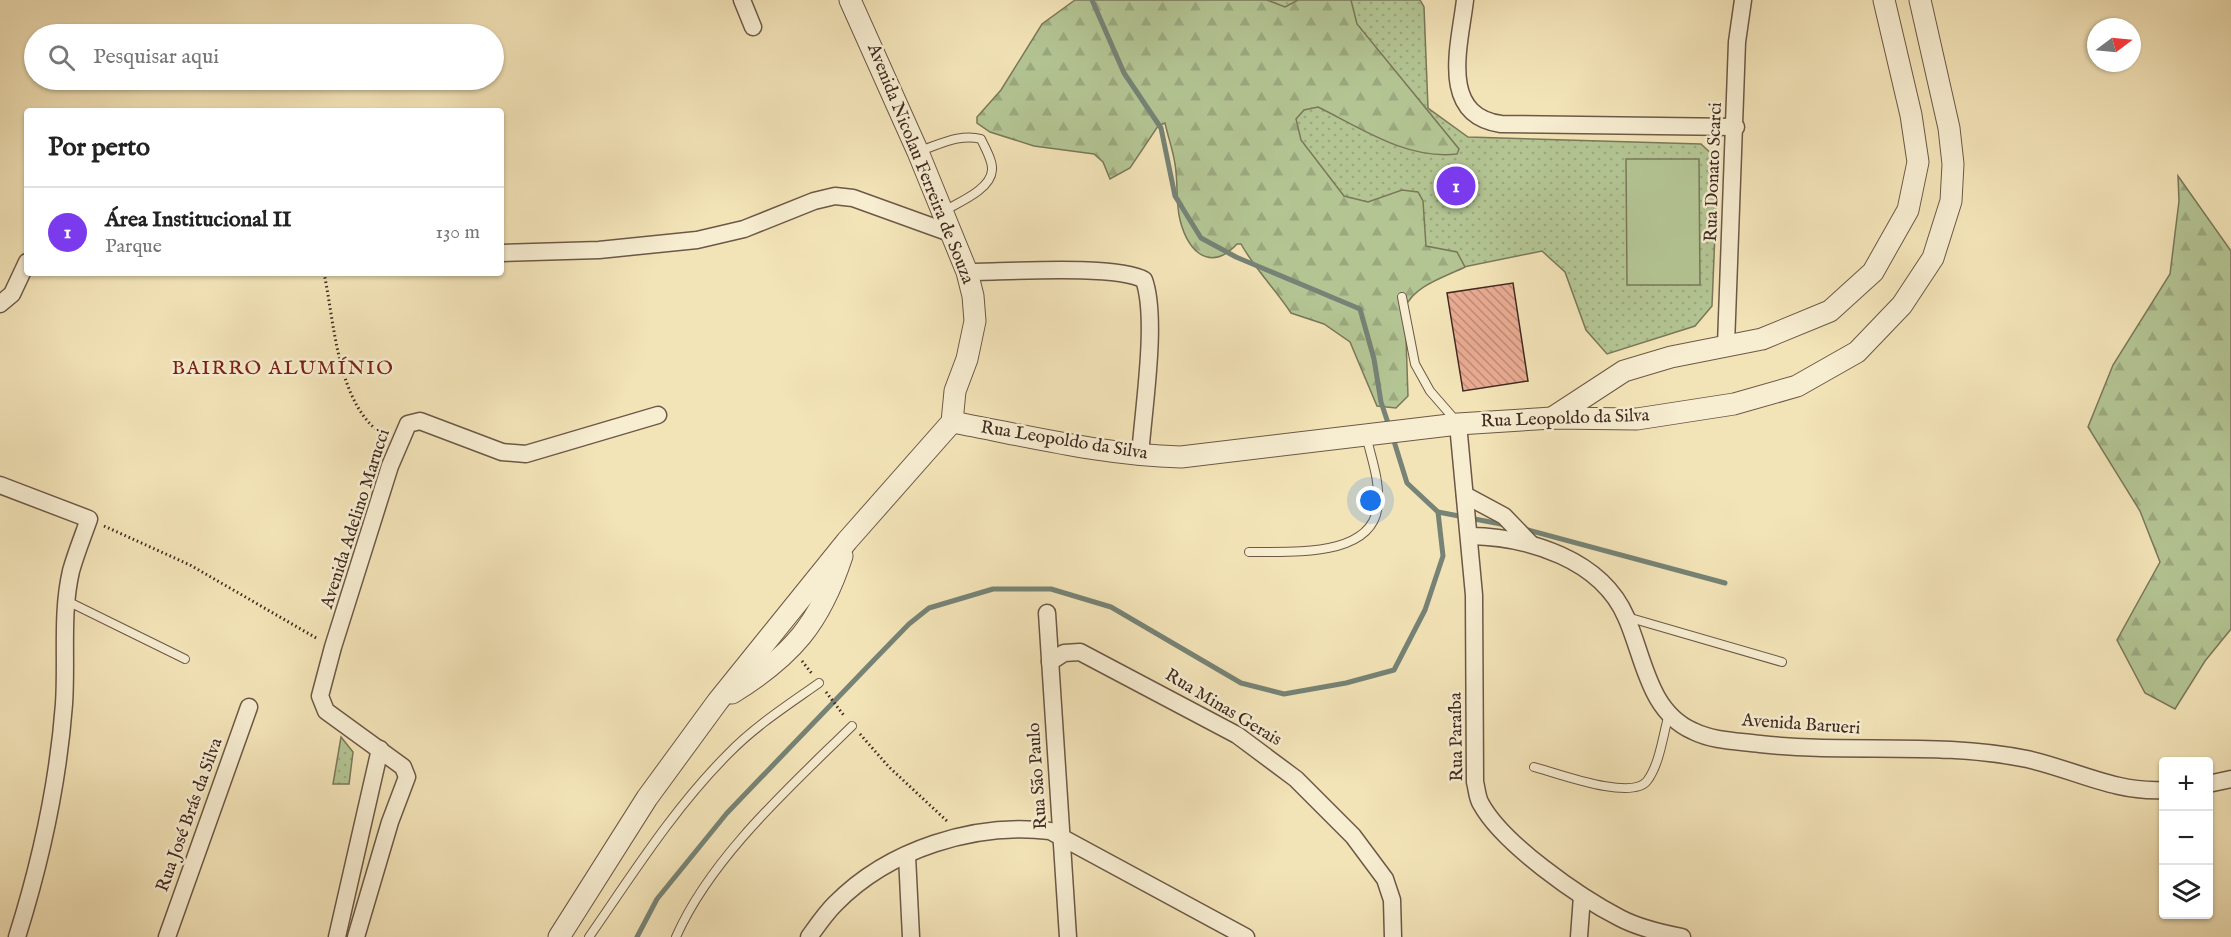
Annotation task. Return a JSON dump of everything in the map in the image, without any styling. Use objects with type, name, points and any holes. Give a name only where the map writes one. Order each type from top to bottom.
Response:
[{"type":"street","points":[[741,0],[753,27]]},
{"type":"street","name":"Avenida Nicolau Ferreira de Souza","points":[[850,0],[918,152],[967,272],[974,296],[975,321],[968,359],[955,391],[952,422]]},
{"type":"street","points":[[1465,0],[1457,82],[1466,105],[1485,120],[1501,124],[1736,127]]},
{"type":"street","name":"Rua Donato Scarci","points":[[1726,345],[1736,127],[1737,42],[1743,0]]},
{"type":"street","points":[[1552,418],[1624,371],[1671,357],[1762,339],[1830,311],[1873,272],[1908,210],[1918,162],[1911,115],[1884,0]]},
{"type":"street","name":"Rua Leopoldo da Silva","points":[[952,422],[1140,456],[1181,457],[1232,453],[1365,433],[1458,424],[1552,418],[1637,419],[1734,404],[1797,386],[1857,352],[1902,305],[1933,258],[1951,201],[1953,173],[1949,128],[1920,0]]},
{"type":"street","points":[[504,253],[599,250],[697,240],[744,229],[814,201],[835,196],[853,198],[950,233]]},
{"type":"street","points":[[0,304],[12,294],[24,268]]},
{"type":"street","points":[[967,272],[1104,272],[1134,275],[1144,280],[1149,293],[1150,322],[1140,456]]},
{"type":"street","name":"Avenida Adelino Marucci","points":[[356,937],[390,822],[407,777],[403,767],[326,711],[320,696],[333,647],[399,445],[408,424],[420,421],[502,452],[526,454],[657,415]]},
{"type":"street","points":[[559,937],[647,798],[718,701],[847,541],[952,422]]},
{"type":"street","name":"Rua Paraíba","points":[[1458,424],[1470,536],[1477,701],[1475,782],[1480,802],[1506,837],[1582,896],[1621,919],[1657,932],[1682,937]]},
{"type":"street","points":[[0,485],[89,519],[71,572],[67,601],[64,702],[54,793],[34,884],[18,937]]},
{"type":"street","name":"Avenida Barueri","points":[[1465,495],[1504,516],[1530,543]]},
{"type":"street","name":"Avenida Barueri","points":[[1470,536],[1504,537],[1530,543],[1588,571],[1613,592],[1626,617],[1653,692],[1669,714],[1691,731],[1712,738],[1786,747],[1977,752],[2027,759],[2123,788],[2159,790]]},
{"type":"street","points":[[718,701],[765,673],[803,636],[830,594],[847,541]]},
{"type":"street","name":"Rua São Paulo","points":[[1047,613],[1068,937]]},
{"type":"street","name":"Rua Minas Gerais","points":[[1050,662],[1064,653],[1080,652],[1189,708],[1272,758],[1324,807],[1373,861],[1385,879],[1392,900],[1393,937]]},
{"type":"street","name":"Rua José Brás da Silva","points":[[167,937],[249,707]]},
{"type":"street","points":[[337,937],[380,749]]},
{"type":"street","points":[[2213,783],[2231,778]]},
{"type":"street","points":[[365,816],[390,822]]},
{"type":"street","points":[[809,937],[834,905],[860,882],[907,856],[964,835],[1019,827],[1050,831],[1245,937]]},
{"type":"street","points":[[907,856],[911,937]]},
{"type":"street","points":[[1579,937],[1582,896]]},
{"type":"lane","points":[[918,152],[961,137],[972,136],[981,139],[993,168],[990,179],[983,186],[942,212]]},
{"type":"lane","points":[[1402,297],[1415,364],[1430,391],[1458,424]]},
{"type":"lane","points":[[1249,552],[1339,546],[1363,535],[1373,524],[1378,503],[1375,473],[1365,433]]},
{"type":"lane","points":[[67,601],[184,659]]},
{"type":"lane","points":[[1626,617],[1782,662]]},
{"type":"lane","points":[[588,937],[680,809],[728,753],[773,715],[819,683]]},
{"type":"lane","points":[[1534,767],[1619,789],[1639,786],[1645,783],[1651,772],[1669,714]]},
{"type":"lane","points":[[676,937],[712,876],[753,828],[852,726]]},
{"type":"path","points":[[325,276],[346,387],[365,421],[399,445]]},
{"type":"path","points":[[89,519],[190,565],[333,647]]},
{"type":"path","points":[[792,647],[852,726],[909,787],[964,835]]},
{"type":"green space","points":[[1075,0],[1267,0],[1285,7],[1298,0],[1351,0],[1357,24],[1459,149],[1457,154],[1438,155],[1402,147],[1368,133],[1318,107],[1304,110],[1296,119],[1301,140],[1344,196],[1368,202],[1402,190],[1418,192],[1423,201],[1426,246],[1457,252],[1465,267],[1422,288],[1409,300],[1405,308],[1408,396],[1396,408],[1377,406],[1350,342],[1324,324],[1291,313],[1241,244],[1237,244],[1217,257],[1207,257],[1192,247],[1179,215],[1175,164],[1165,123],[1158,126],[1130,168],[1110,179],[1103,162],[1094,154],[1034,146],[990,132],[977,123],[977,117],[1001,90],[1042,24]]},
{"type":"green space","points":[[1115,0],[1420,0],[1424,7],[1428,108],[1468,137],[1701,144],[1718,160],[1712,306],[1695,326],[1607,354],[1586,330],[1565,272],[1542,251],[1351,290]]},
{"type":"green space","points":[[1626,159],[1699,159],[1700,285],[1627,285]]},
{"type":"green space","points":[[2178,176],[2231,251],[2231,629],[2205,661],[2175,709],[2145,693],[2117,640],[2160,562],[2140,511],[2088,427],[2113,365],[2170,274],[2179,201]]},
{"type":"green space","points":[[341,737],[353,752],[349,784],[333,784]]},
{"type":"building","points":[[1513,283],[1528,381],[1463,391],[1447,293]]},
{"type":"waterway","points":[[1092,0],[1124,73],[1161,128],[1175,196],[1201,238],[1236,257],[1360,309],[1374,359],[1381,402],[1390,429]]},
{"type":"waterway","points":[[637,937],[657,899],[727,813],[909,624],[929,608],[993,589],[1051,589],[1111,607],[1241,683],[1284,694],[1346,683],[1394,670],[1425,610],[1443,556],[1438,512],[1407,483],[1393,438]]},
{"type":"waterway","points":[[1438,512],[1506,525]]},
{"type":"waterway","points":[[1524,529],[1725,583]]},
{"type":"place","name":"Área Institucional II","points":[[1456,186]]},
{"type":"district","name":"BAIRRO ALUMÍNIO","points":[[283,368]]}]
